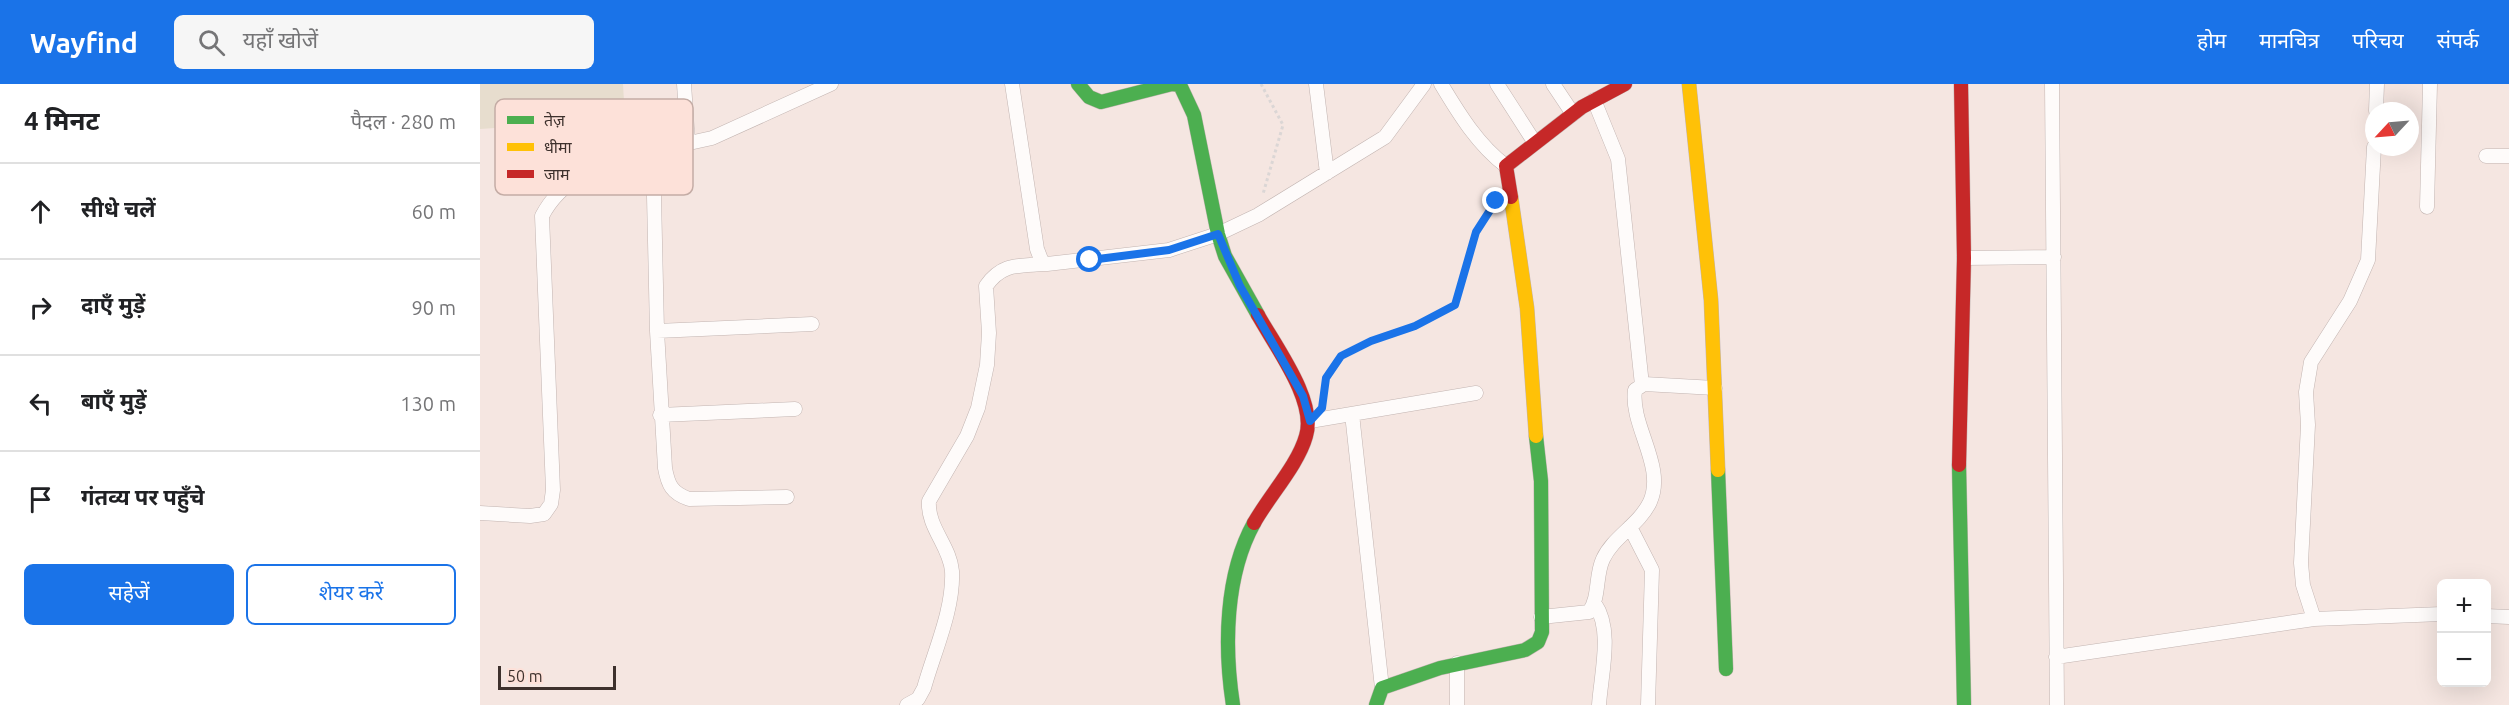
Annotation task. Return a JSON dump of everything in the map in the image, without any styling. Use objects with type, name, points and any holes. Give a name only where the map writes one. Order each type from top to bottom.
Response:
[{"type":"street","points":[[684,84],[685,99]]},
{"type":"street","points":[[693,142],[712,138],[831,84]]},
{"type":"street","points":[[1012,84],[1037,249],[1044,264]]},
{"type":"street","points":[[1078,84],[1089,97],[1101,102],[1172,84],[1180,85],[1194,115],[1218,234],[1240,286],[1303,396],[1310,421],[1300,449],[1243,544],[1236,572],[1229,653],[1228,683],[1233,705]]},
{"type":"street","points":[[1316,84],[1327,173]]},
{"type":"street","points":[[907,705],[918,699],[924,688],[949,598],[952,570],[948,555],[928,512],[929,501],[967,436],[978,408],[988,354],[986,286],[999,271],[1009,267],[1169,250],[1218,234],[1258,215],[1385,137],[1424,84]]},
{"type":"street","points":[[1382,688],[1457,663],[1525,650],[1538,642],[1542,632],[1540,481],[1531,394],[1527,308],[1506,166],[1490,154],[1441,84]]},
{"type":"street","points":[[1497,84],[1535,143]]},
{"type":"street","points":[[1553,84],[1573,114]]},
{"type":"street","points":[[1689,84],[1708,266],[1726,669]]},
{"type":"street","points":[[1961,84],[1964,258],[1959,487],[1964,705]]},
{"type":"street","points":[[2052,84],[2057,705]]},
{"type":"street","points":[[2376,102],[2377,84]]},
{"type":"street","points":[[2427,207],[2430,84]]},
{"type":"street","points":[[1506,166],[1573,114],[1617,86]]},
{"type":"street","points":[[1594,100],[1617,159],[1642,385]]},
{"type":"street","points":[[2314,619],[2303,585],[2301,563],[2308,425],[2306,392],[2311,362],[2350,302],[2368,260],[2374,156]]},
{"type":"street","points":[[2486,156],[2509,156]]},
{"type":"street","points":[[480,513],[530,516],[544,514],[551,504],[553,490],[542,216],[555,195]]},
{"type":"street","points":[[654,195],[660,415],[668,484],[676,494],[689,499],[787,497]]},
{"type":"street","points":[[1964,258],[2054,257]]},
{"type":"street","points":[[657,331],[812,324]]},
{"type":"street","points":[[1541,617],[1580,615],[1589,612],[1595,604],[1602,560],[1612,545],[1649,503],[1653,489],[1650,459],[1633,401],[1635,390],[1642,385],[1715,388]]},
{"type":"street","points":[[1310,421],[1476,393]]},
{"type":"street","points":[[660,415],[795,410]]},
{"type":"street","points":[[1352,414],[1382,688],[1376,705]]},
{"type":"street","points":[[1630,527],[1652,570],[1648,705]]},
{"type":"street","points":[[1595,604],[1602,617],[1605,632],[1599,705]]},
{"type":"street","points":[[2056,657],[2314,619],[2437,614]]},
{"type":"street","points":[[2491,616],[2509,617]]},
{"type":"street","points":[[1457,663],[1457,705]]},
{"type":"path","points":[[1258,215],[1283,125],[1261,84]]},
{"type":"path","points":[[1310,421],[1322,408],[1326,378],[1341,356],[1371,341],[1415,326],[1455,305],[1476,232],[1496,201]]},
{"type":"shaded area","points":[[480,84],[623,84],[624,99],[495,99],[495,128],[480,129]]},
{"type":"traffic: fast","points":[[1078,84],[1089,97],[1101,102],[1172,84],[1180,85],[1194,115],[1218,234],[1225,256],[1258,315]]},
{"type":"traffic: fast","points":[[1376,705],[1382,688],[1440,668],[1525,650],[1538,642],[1542,632],[1541,481],[1536,436]]},
{"type":"traffic: fast","points":[[1959,465],[1964,705]]},
{"type":"traffic: fast","points":[[1718,470],[1726,669]]},
{"type":"traffic: fast","points":[[1233,705],[1228,659],[1229,612],[1237,565],[1254,523]]},
{"type":"traffic: slow","points":[[1689,84],[1711,300],[1718,470]]},
{"type":"traffic: slow","points":[[1511,197],[1527,308],[1536,436]]},
{"type":"traffic: jam","points":[[1511,197],[1506,166],[1582,107],[1625,84]]},
{"type":"traffic: jam","points":[[1959,465],[1964,258],[1961,84]]},
{"type":"traffic: jam","points":[[1254,523],[1297,458],[1306,436],[1308,422],[1306,407],[1300,391],[1284,358],[1258,315]]},
{"type":"route","points":[[1090,260],[1169,250],[1218,234],[1225,256],[1240,286],[1303,396],[1310,421],[1322,408],[1326,378],[1341,356],[1371,341],[1415,326],[1455,305],[1476,232],[1496,201]]}]
